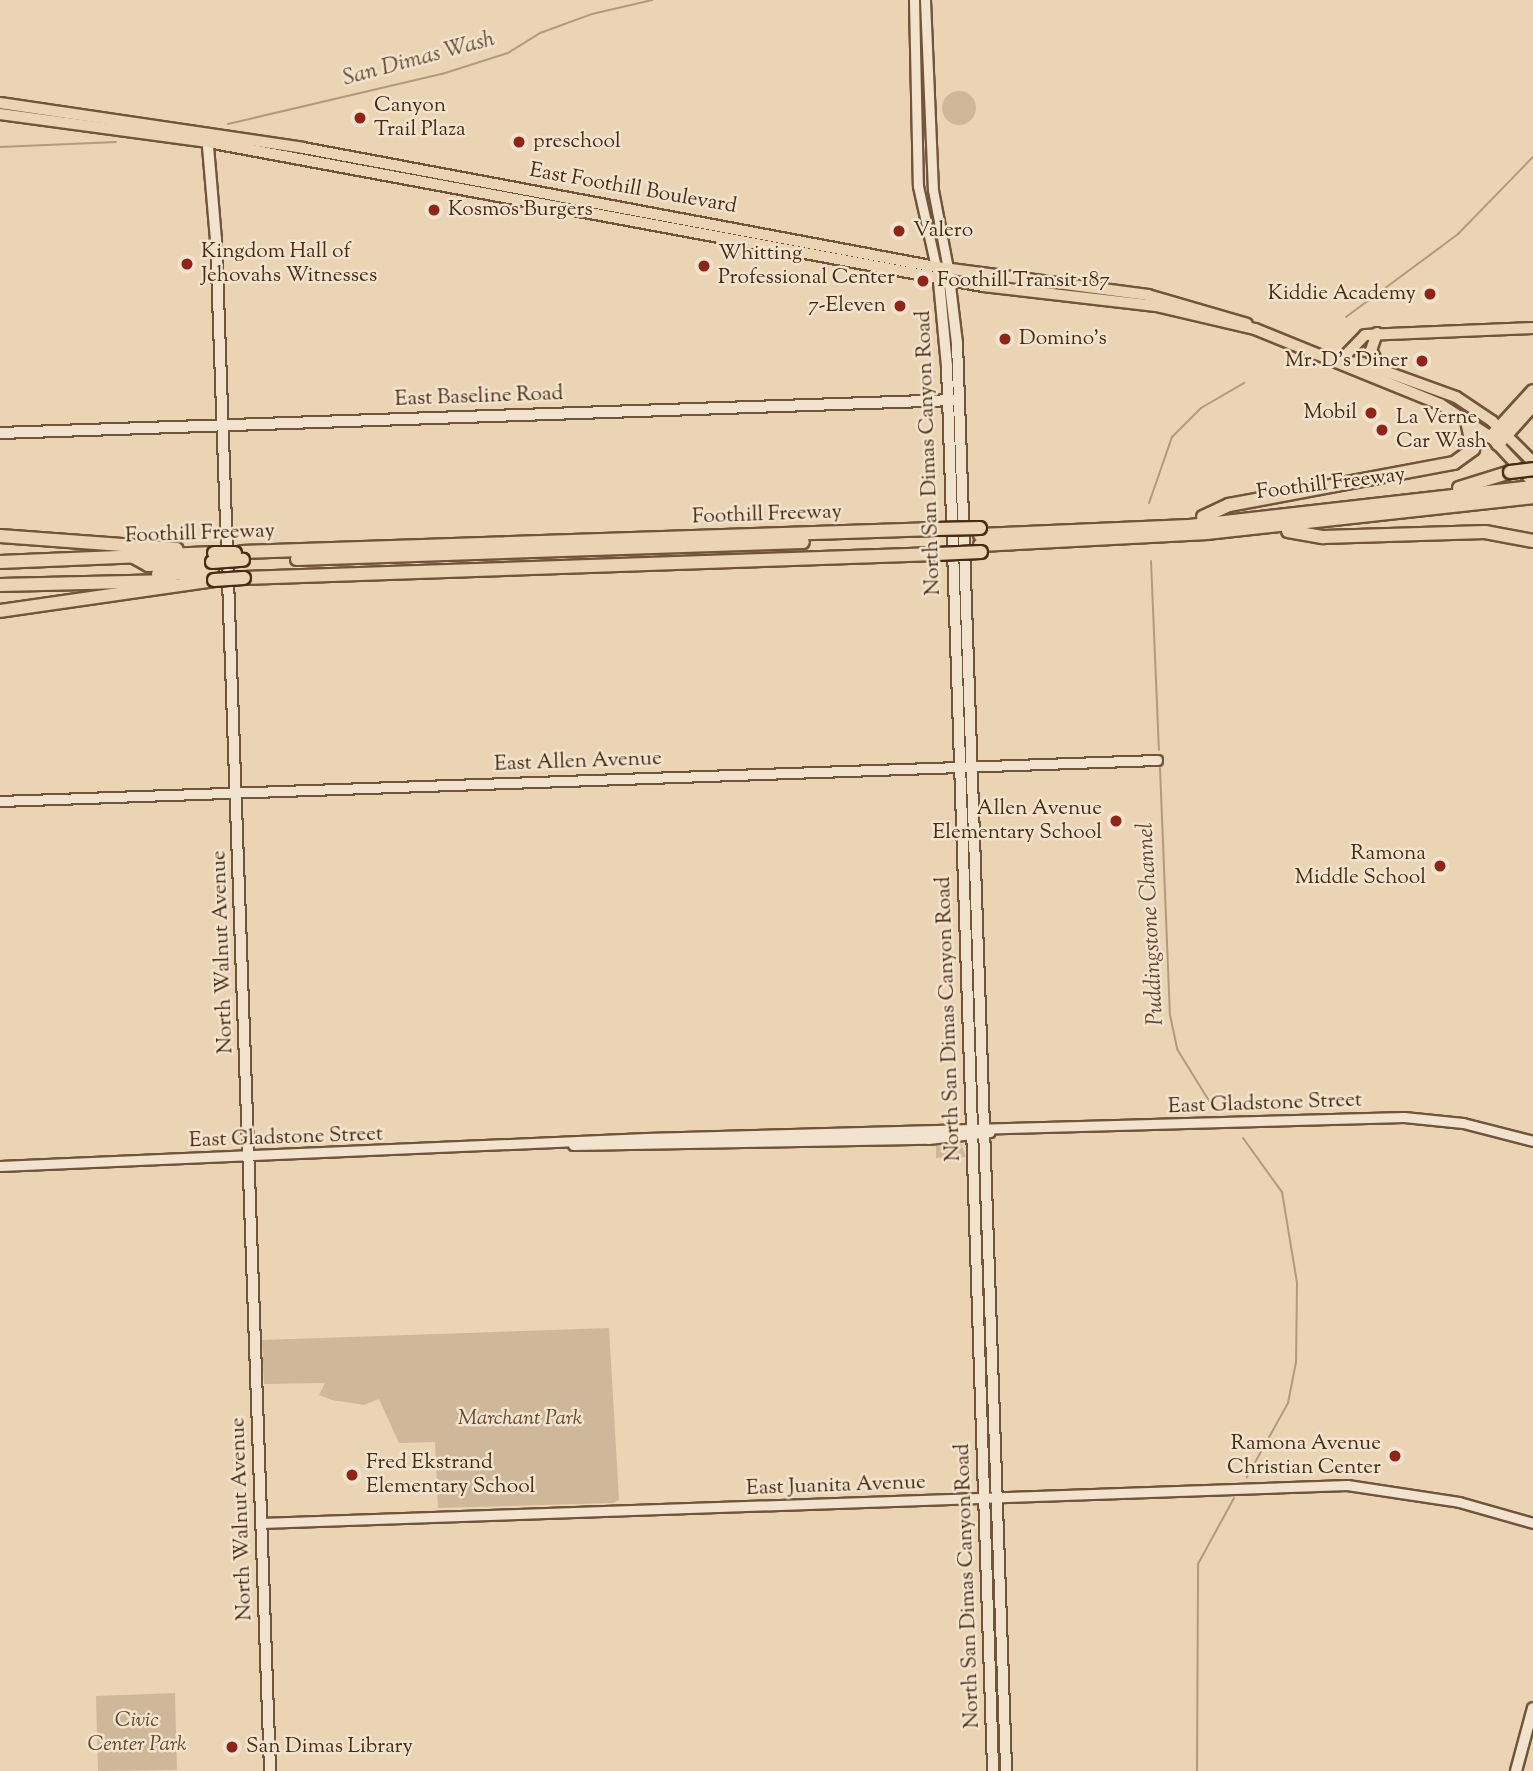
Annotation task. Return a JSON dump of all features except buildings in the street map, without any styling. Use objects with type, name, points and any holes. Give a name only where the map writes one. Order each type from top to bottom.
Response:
[{"type":"highway","points":[[1499,436],[1533,391]]},
{"type":"highway","points":[[1499,436],[1533,405]]},
{"type":"highway","points":[[1203,517],[1229,505],[1454,463],[1472,449],[1467,420]]},
{"type":"highway","points":[[1459,488],[1510,472],[1533,469]]},
{"type":"highway","points":[[1120,534],[1529,487]]},
{"type":"highway","name":"Foothill Freeway","points":[[0,585],[210,564],[980,540],[1077,545],[1203,517],[1459,488],[1529,487]]},
{"type":"highway","name":"Foothill Freeway","points":[[0,562],[131,556],[148,565],[528,566],[854,556],[937,541],[980,540],[1059,528],[1120,534],[1288,531],[1533,505]]},
{"type":"highway","points":[[1288,531],[1323,537],[1485,532],[1533,541]]},
{"type":"highway","points":[[0,536],[210,564]]},
{"type":"highway","points":[[0,578],[210,564]]},
{"type":"highway","points":[[0,611],[210,564]]},
{"type":"main road","name":"East Foothill Boulevard","points":[[0,103],[207,137],[944,273],[1156,306],[1255,329],[1339,362]]},
{"type":"main road","name":"East Foothill Boulevard","points":[[0,114],[207,137]]},
{"type":"main road","name":"North Walnut Avenue","points":[[207,137],[223,425],[270,1771]]},
{"type":"main road","name":"North San Dimas Canyon Road","points":[[944,273],[953,400],[966,766],[984,1131],[1006,1771]]},
{"type":"main road","points":[[1339,362],[1357,338],[1377,333],[1533,328]]},
{"type":"main road","points":[[1377,333],[1371,350],[1381,369]]},
{"type":"main road","points":[[1339,362],[1381,369],[1456,397],[1533,462]]},
{"type":"main road","points":[[1339,362],[1499,436],[1529,487]]},
{"type":"main road","name":"East Baseline Road","points":[[0,433],[953,400]]},
{"type":"main road","name":"North San Dimas Canyon Road","points":[[966,766],[972,1132],[993,1771]]},
{"type":"main road","points":[[1516,1771],[1533,1708]]},
{"type":"street","points":[[914,0],[918,186],[944,273]]},
{"type":"street","points":[[925,0],[933,190],[944,273]]},
{"type":"street","name":"East Allen Avenue","points":[[0,801],[236,795],[1157,760]]},
{"type":"street","name":"East Gladstone Street","points":[[0,1166],[1404,1116],[1464,1123],[1533,1141]]},
{"type":"street","name":"East Juanita Avenue","points":[[261,1523],[1347,1485],[1459,1502],[1533,1523]]},
{"type":"green space","points":[[959,91],[971,96],[976,108],[971,120],[959,125],[947,120],[942,108],[947,96]]},
{"type":"green space","points":[[936,1144],[961,1144],[966,1157],[936,1158]]},
{"type":"green space","name":"Marchant Park","points":[[609,1328],[619,1500],[613,1503],[438,1508],[435,1442],[399,1443],[379,1399],[364,1405],[332,1400],[319,1395],[325,1383],[264,1384],[262,1340]]},
{"type":"green space","name":"Civic Center Park","points":[[175,1693],[177,1770],[98,1771],[96,1696]]},
{"type":"waterway","name":"San Dimas Wash","points":[[228,124],[442,74],[508,53],[540,33],[592,14],[652,0]]},
{"type":"waterway","name":"San Dimas Wash","points":[[0,147],[116,142]]},
{"type":"waterway","name":"Puddingstone Channel","points":[[1346,317],[1458,234],[1533,157]]},
{"type":"waterway","name":"Puddingstone Channel","points":[[1149,503],[1172,437],[1201,408],[1244,383]]},
{"type":"waterway","name":"Puddingstone Channel","points":[[1151,561],[1159,750]]},
{"type":"waterway","name":"Puddingstone Channel","points":[[1160,768],[1170,1015],[1177,1049],[1214,1109]]},
{"type":"waterway","name":"Puddingstone Channel","points":[[1243,1138],[1282,1192],[1297,1283],[1296,1362],[1288,1403],[1247,1477]]},
{"type":"waterway","name":"Puddingstone Channel","points":[[1197,1771],[1198,1564],[1234,1498]]},
{"type":"place","name":"Canyon Trail Plaza","points":[[360,118]]},
{"type":"place","name":"preschool","points":[[519,142]]},
{"type":"place","name":"Kosmos Burgers","points":[[434,210]]},
{"type":"place","name":"Valero","points":[[899,231]]},
{"type":"place","name":"Kingdom Hall of Jehovahs Witnesses","points":[[187,264]]},
{"type":"place","name":"Whitting Professional Center","points":[[704,266]]},
{"type":"place","name":"Foothill Transit 187","points":[[923,281]]},
{"type":"place","name":"Kiddie Academy","points":[[1430,294]]},
{"type":"place","name":"7-Eleven","points":[[900,306]]},
{"type":"place","name":"Domino's","points":[[1005,339]]},
{"type":"place","name":"Mr. D's Diner","points":[[1422,361]]},
{"type":"place","name":"Mobil","points":[[1371,413]]},
{"type":"place","name":"La Verne Car Wash","points":[[1382,430]]},
{"type":"place","name":"Allen Avenue Elementary School","points":[[1116,821]]},
{"type":"place","name":"Ramona Middle School","points":[[1440,866]]},
{"type":"place","name":"Ramona Avenue Christian Center","points":[[1395,1456]]},
{"type":"place","name":"Fred Ekstrand Elementary School","points":[[352,1475]]},
{"type":"place","name":"San Dimas Library","points":[[232,1747]]}]
